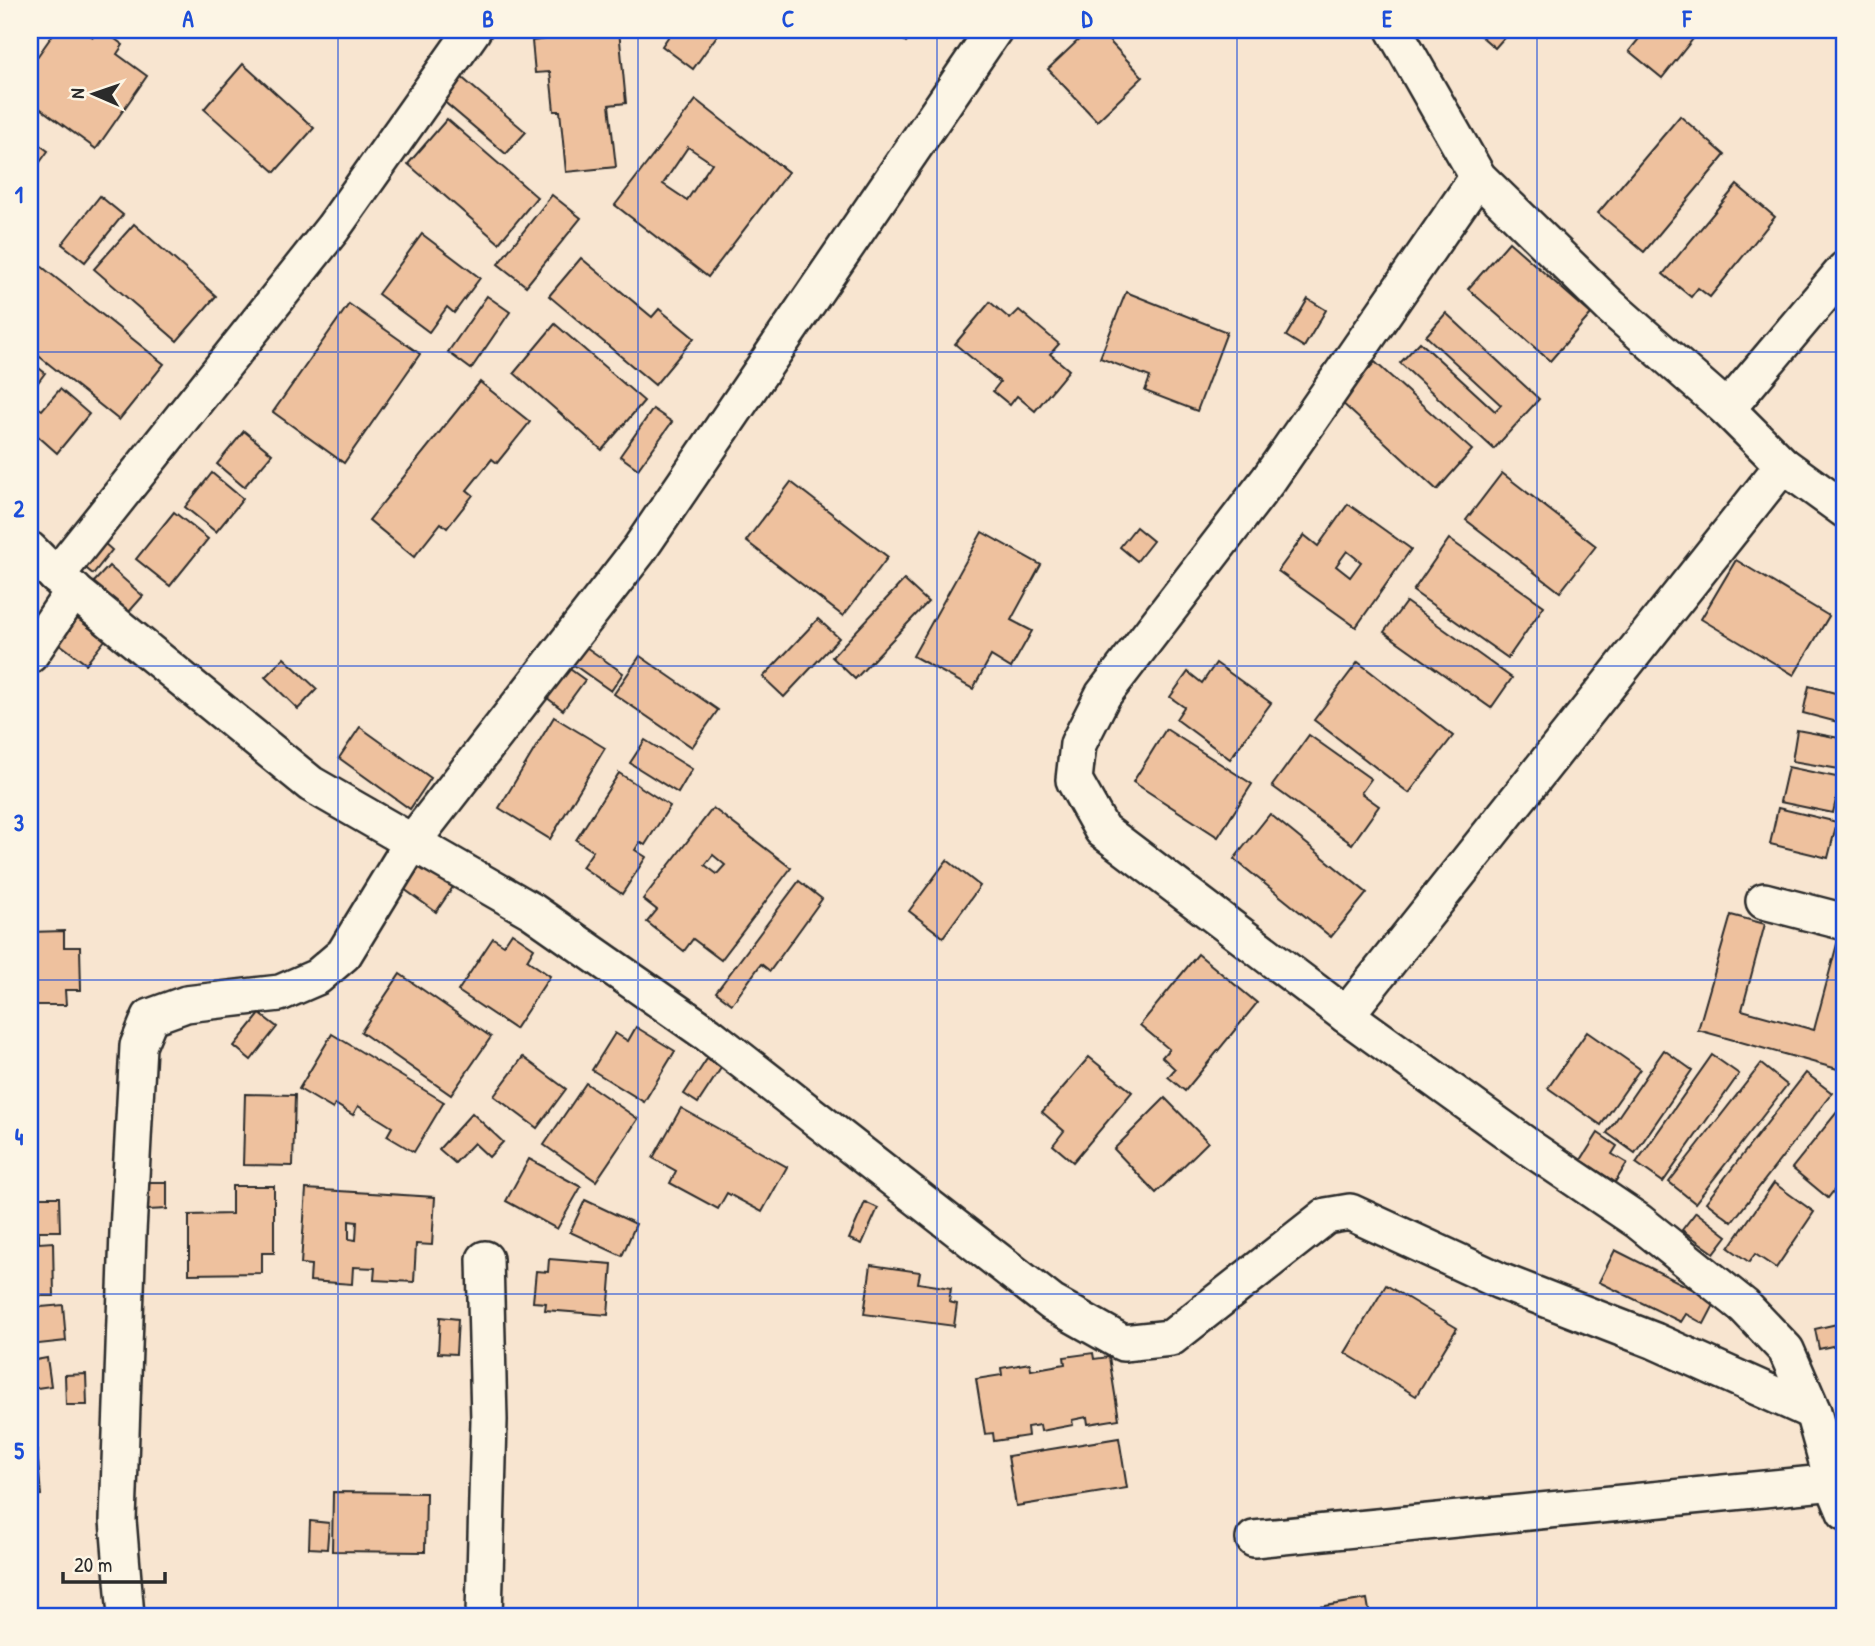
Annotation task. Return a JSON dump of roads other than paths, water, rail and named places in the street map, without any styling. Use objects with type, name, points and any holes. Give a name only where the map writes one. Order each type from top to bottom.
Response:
[{"type":"street","points":[[30,655],[65,583],[333,228],[473,30]]},
{"type":"street","points":[[126,1616],[118,1520],[138,1046],[150,1017],[186,1004],[280,993],[317,977],[344,954],[413,841],[639,550],[994,30]]},
{"type":"street","points":[[1394,30],[1478,177],[1611,307],[1727,409],[1783,464],[1845,510]]},
{"type":"street","points":[[1254,1539],[1841,1492],[1813,1412],[1786,1350],[1744,1306],[1638,1221],[1530,1148],[1346,1015],[1102,830],[1074,780],[1078,744],[1103,695],[1269,479],[1478,177]]},
{"type":"street","points":[[1727,409],[1845,269]]},
{"type":"street","points":[[1346,1015],[1783,464]]},
{"type":"street","points":[[30,550],[65,583],[311,784],[532,911],[697,1027],[1052,1303],[1123,1343],[1171,1338],[1326,1216],[1350,1213],[1500,1281],[1655,1341],[1813,1412]]},
{"type":"street","points":[[1764,901],[1845,922]]},
{"type":"street","points":[[484,1616],[489,1420],[485,1259]]}]
